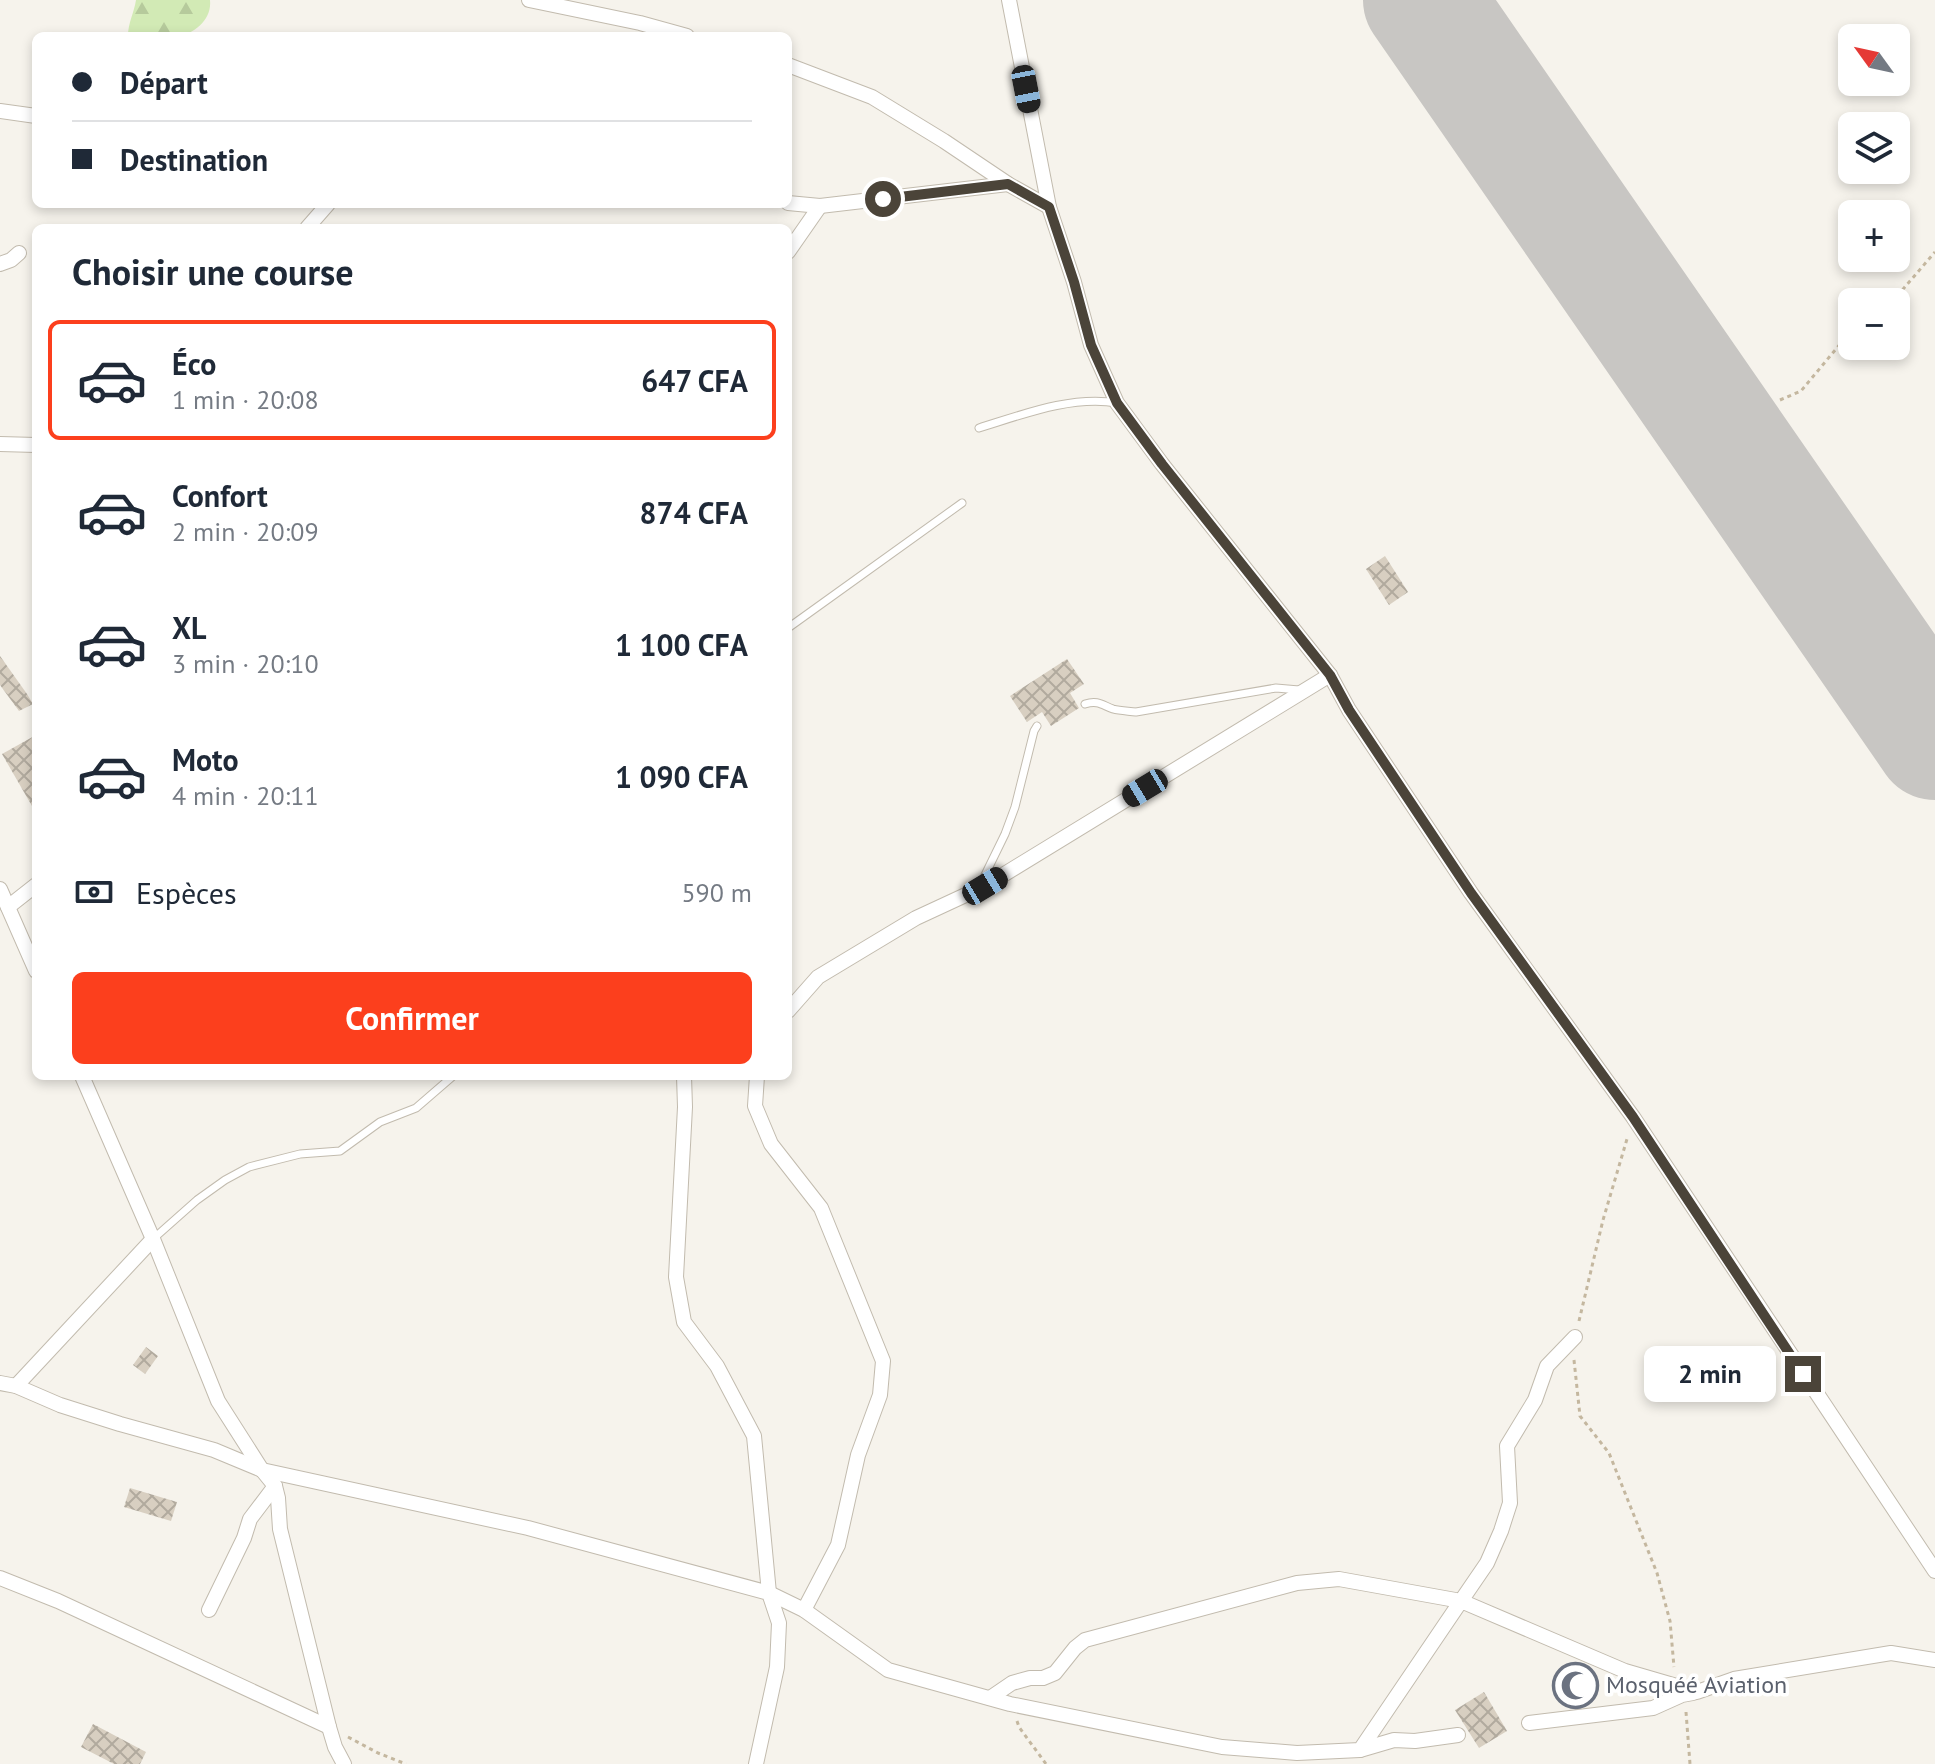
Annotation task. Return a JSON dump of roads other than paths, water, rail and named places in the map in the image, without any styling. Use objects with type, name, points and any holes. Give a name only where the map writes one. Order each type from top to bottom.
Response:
[{"type":"street","points":[[529,0],[673,32]]},
{"type":"street","points":[[1009,0],[1049,207],[1091,345],[1117,403],[1330,675],[1349,710],[1471,893],[1633,1117],[1935,1571]]},
{"type":"street","points":[[792,67],[872,97],[1049,207]]},
{"type":"street","points":[[0,111],[32,115]]},
{"type":"street","points":[[792,203],[820,206],[1008,184]]},
{"type":"street","points":[[792,246],[820,206]]},
{"type":"street","points":[[310,224],[324,208]]},
{"type":"street","points":[[0,264],[19,253]]},
{"type":"street","points":[[0,444],[32,445]]},
{"type":"street","points":[[792,1006],[818,977],[916,918],[985,886],[1330,675]]},
{"type":"street","points":[[8,907],[32,888]]},
{"type":"street","points":[[0,889],[32,962]]},
{"type":"street","points":[[84,1080],[153,1239],[218,1401],[275,1486],[280,1529],[329,1727],[344,1764]]},
{"type":"street","points":[[684,1080],[676,1277],[684,1322],[717,1366],[754,1436],[769,1593],[779,1623],[777,1667],[756,1764]]},
{"type":"street","points":[[757,1080],[755,1106],[771,1144],[821,1208],[883,1361],[880,1395],[858,1455],[838,1545],[804,1610]]},
{"type":"street","points":[[16,1386],[153,1239]]},
{"type":"street","points":[[1360,1750],[1487,1563],[1510,1503],[1507,1446],[1535,1400],[1547,1366],[1575,1337]]},
{"type":"street","points":[[0,1383],[120,1424],[214,1450],[262,1470],[528,1528],[769,1593],[804,1610],[888,1670],[1010,1704],[1222,1747],[1297,1753],[1360,1750],[1394,1740],[1415,1741],[1458,1735]]},
{"type":"street","points":[[209,1610],[250,1519],[275,1486]]},
{"type":"street","points":[[0,1578],[58,1601],[329,1727]]},
{"type":"street","points":[[990,1698],[1012,1683],[1055,1673],[1085,1640],[1297,1583],[1339,1579],[1461,1601],[1625,1671],[1685,1691]]},
{"type":"street","points":[[1529,1723],[1653,1708],[1685,1691],[1734,1679],[1891,1653],[1935,1660]]},
{"type":"lane","points":[[979,428],[1048,407],[1102,400],[1117,403]]},
{"type":"lane","points":[[792,625],[962,503]]},
{"type":"lane","points":[[1085,704],[1094,702],[1113,709],[1136,712],[1276,688],[1305,691]]},
{"type":"lane","points":[[985,886],[985,875],[1015,807],[1037,726]]},
{"type":"lane","points":[[153,1239],[197,1200],[249,1167],[300,1154],[340,1151],[380,1122],[416,1108],[448,1080]]},
{"type":"place","name":"Mosquéé Aviation","points":[[1575,1685]]}]
